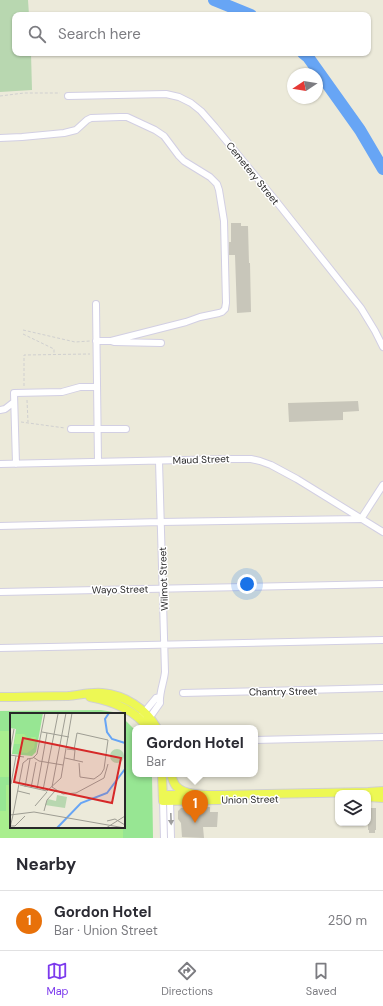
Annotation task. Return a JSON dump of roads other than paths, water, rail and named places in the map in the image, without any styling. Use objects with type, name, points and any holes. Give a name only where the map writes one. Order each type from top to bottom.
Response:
[{"type":"main road","points":[[0,697],[102,693],[117,696],[130,702],[145,720]]},
{"type":"main road","points":[[162,777],[166,798]]},
{"type":"main road","points":[[166,798],[170,777]]},
{"type":"main road","name":"Union Street","points":[[171,777],[175,785],[182,790],[212,795]]},
{"type":"main road","name":"Union Street","points":[[166,798],[212,795],[383,791]]},
{"type":"main road","points":[[371,797],[383,798]]},
{"type":"main road","name":"Union Street","points":[[166,798],[335,798]]},
{"type":"street","name":"Cemetery Street","points":[[68,96],[166,94],[180,97],[191,103],[201,111],[271,194],[342,284],[375,331],[383,347]]},
{"type":"street","points":[[0,138],[64,133],[76,130],[91,118],[127,118],[139,122],[161,134],[188,164],[217,184],[220,190],[224,222],[226,303],[224,311],[219,314],[200,316],[180,324],[111,341]]},
{"type":"street","points":[[96,304],[93,341],[97,387],[98,462]]},
{"type":"street","points":[[93,341],[161,343]]},
{"type":"street","points":[[16,464],[14,393],[62,392],[77,388],[97,387]]},
{"type":"street","points":[[0,410],[5,409],[14,402]]},
{"type":"street","points":[[71,429],[126,428]]},
{"type":"street","name":"Maud Street","points":[[0,464],[240,458],[251,459],[284,471],[383,532]]},
{"type":"street","name":"Wilmot Street","points":[[145,720],[156,698],[160,697],[165,677],[159,461]]},
{"type":"street","points":[[0,526],[361,519],[383,485]]},
{"type":"street","name":"Wayo Street","points":[[0,592],[383,584]]},
{"type":"street","points":[[0,648],[383,640]]},
{"type":"street","name":"Chantry Street","points":[[183,693],[383,688]]},
{"type":"street","points":[[258,740],[383,737]]},
{"type":"street","points":[[164,838],[166,798]]},
{"type":"street","points":[[166,798],[171,838]]},
{"type":"waterway","points":[[214,0],[244,12]]},
{"type":"waterway","points":[[307,56],[360,130],[383,169]]},
{"type":"place","name":"Gordon Hotel","points":[[195,823]]}]
